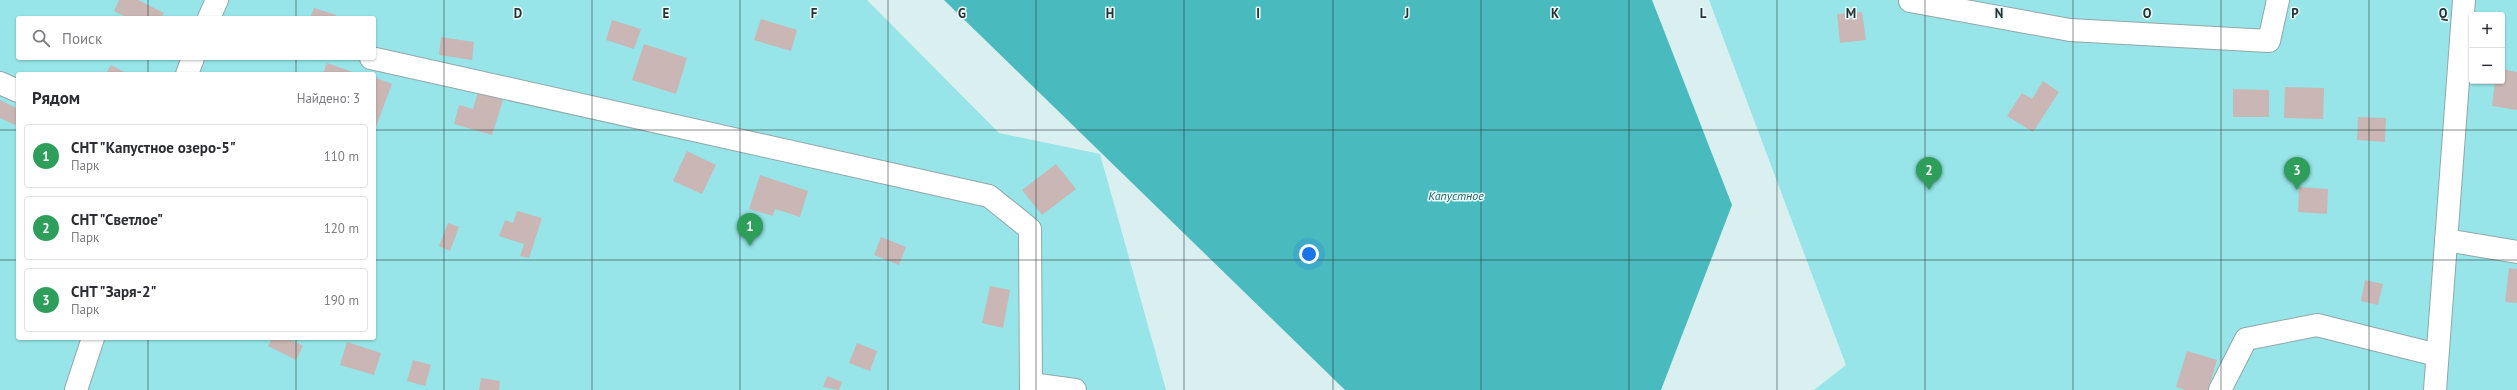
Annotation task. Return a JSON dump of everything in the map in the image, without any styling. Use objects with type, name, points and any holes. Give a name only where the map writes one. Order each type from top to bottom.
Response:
[{"type":"lane","points":[[210,16],[217,0]]},
{"type":"lane","points":[[1910,1],[2070,30],[2269,41],[2278,0]]},
{"type":"lane","points":[[2435,390],[2464,0]]},
{"type":"lane","points":[[376,59],[989,196],[1030,229],[1031,387],[1075,390]]},
{"type":"lane","points":[[188,72],[192,60]]},
{"type":"lane","points":[[0,83],[16,90]]},
{"type":"lane","points":[[2446,240],[2517,252]]},
{"type":"lane","points":[[2220,390],[2246,339],[2317,325],[2437,355]]},
{"type":"lane","points":[[76,390],[92,340]]},
{"type":"shaded area","points":[[0,0],[867,0],[999,133],[1100,154],[1166,390],[0,390]]},
{"type":"shaded area","points":[[1709,0],[2517,0],[2517,390],[1814,390],[1846,365]]},
{"type":"water","name":"Капустное","points":[[944,0],[1652,0],[1732,205],[1661,390],[1345,390]]},
{"type":"building","points":[[119,0],[138,0],[164,13],[162,16],[124,16],[114,11]]},
{"type":"building","points":[[314,8],[336,15],[336,16],[311,16]]},
{"type":"building","points":[[1862,12],[1866,40],[1840,43],[1837,14]]},
{"type":"building","points":[[761,19],[797,30],[791,51],[754,40]]},
{"type":"building","points":[[612,20],[641,29],[634,49],[606,40]]},
{"type":"building","points":[[441,37],[474,42],[472,60],[439,55]]},
{"type":"building","points":[[644,44],[687,58],[676,94],[632,80]]},
{"type":"building","points":[[327,63],[352,72],[324,72]]},
{"type":"building","points":[[111,65],[124,72],[107,72]]},
{"type":"building","points":[[2505,70],[2517,72],[2517,110],[2492,106],[2495,84],[2505,84]]},
{"type":"building","points":[[376,78],[392,84],[376,127]]},
{"type":"building","points":[[2043,81],[2059,92],[2033,132],[2007,116],[2022,93],[2032,99]]},
{"type":"building","points":[[2285,87],[2324,88],[2323,119],[2284,118]]},
{"type":"building","points":[[2233,89],[2269,90],[2269,117],[2233,117]]},
{"type":"building","points":[[478,92],[503,100],[492,135],[454,124],[459,105],[473,109]]},
{"type":"building","points":[[0,100],[16,108],[15,125],[0,118]]},
{"type":"building","points":[[2358,117],[2386,118],[2385,142],[2357,140]]},
{"type":"building","points":[[687,151],[716,165],[702,194],[673,181]]},
{"type":"building","points":[[1056,164],[1076,189],[1042,215],[1022,190]]},
{"type":"building","points":[[760,175],[808,191],[800,217],[775,209],[773,216],[749,209]]},
{"type":"building","points":[[2299,187],[2328,189],[2327,214],[2298,212]]},
{"type":"building","points":[[517,211],[542,218],[529,258],[520,256],[524,244],[499,236],[505,220],[513,223]]},
{"type":"building","points":[[448,223],[459,227],[450,251],[439,246]]},
{"type":"building","points":[[881,237],[906,247],[899,265],[874,255]]},
{"type":"building","points":[[2509,268],[2517,269],[2517,303],[2505,302]]},
{"type":"building","points":[[2365,280],[2383,284],[2378,305],[2361,301]]},
{"type":"building","points":[[990,286],[1010,290],[1003,328],[982,323]]},
{"type":"building","points":[[271,340],[291,340],[303,346],[296,360],[268,346]]},
{"type":"building","points":[[347,342],[381,353],[374,375],[340,365]]},
{"type":"building","points":[[857,343],[877,351],[870,371],[849,363]]},
{"type":"building","points":[[2187,351],[2217,360],[2208,390],[2185,390],[2176,387]]},
{"type":"building","points":[[413,360],[431,365],[425,386],[407,381]]},
{"type":"building","points":[[827,376],[842,382],[839,390],[823,387]]},
{"type":"building","points":[[481,378],[500,381],[499,390],[479,390]]},
{"type":"place","name":"СНТ \"Светлое\"","points":[[1929,190]]},
{"type":"place","name":"СНТ \"Заря-2\"","points":[[2297,190]]},
{"type":"place","name":"СНТ \"Капустное озеро-5\"","points":[[750,246]]}]
